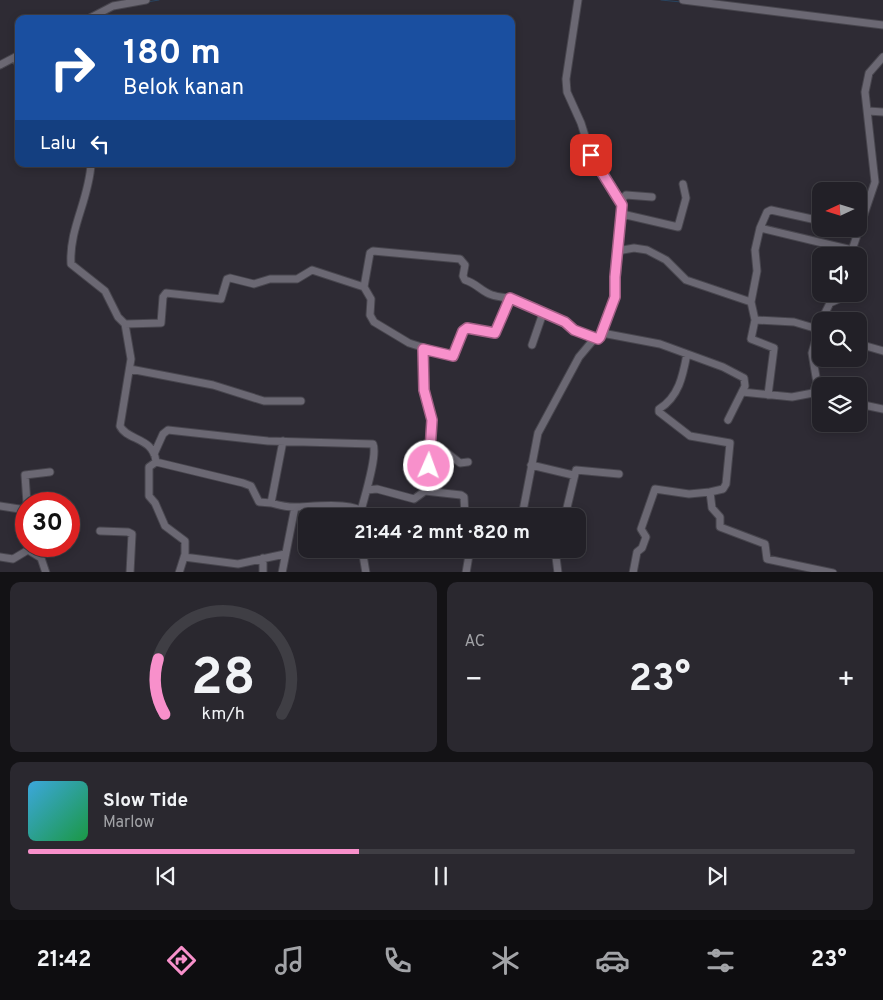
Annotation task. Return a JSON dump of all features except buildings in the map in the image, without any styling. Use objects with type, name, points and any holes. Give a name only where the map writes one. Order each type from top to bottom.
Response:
[{"type":"street","points":[[96,15],[113,6],[146,0]]},
{"type":"street","points":[[523,508],[538,434],[545,417],[579,358],[595,338],[598,339],[602,333],[615,297],[622,214],[621,200],[591,155],[581,123],[568,97],[566,82],[578,0]]},
{"type":"street","points":[[683,0],[883,25]]},
{"type":"street","points":[[0,65],[15,57]]},
{"type":"street","points":[[868,203],[876,176],[868,111],[864,98],[867,79],[872,69],[883,57]]},
{"type":"street","points":[[868,111],[883,112]]},
{"type":"street","points":[[90,167],[83,209],[74,231],[70,264],[105,291],[118,317],[124,324],[130,352],[130,369],[120,429],[144,442],[155,458],[251,486],[259,502],[294,507],[309,505],[340,506],[346,508]]},
{"type":"street","points":[[622,214],[678,227],[686,198],[683,184]]},
{"type":"street","points":[[621,200],[626,195],[652,197]]},
{"type":"street","points":[[768,395],[774,348],[752,341],[755,320],[751,302],[758,271],[755,250],[760,228],[767,212],[772,210],[812,219]]},
{"type":"street","points":[[760,228],[829,247]]},
{"type":"street","points":[[618,251],[634,248],[647,250],[666,260],[686,280],[751,302]]},
{"type":"street","points":[[364,287],[371,252],[452,258],[463,261],[463,279],[474,283],[492,295],[510,298],[565,322],[574,330],[595,338]]},
{"type":"street","points":[[124,324],[161,323],[165,294],[221,299],[227,279],[230,278],[254,284],[270,279],[297,279],[312,270],[364,287],[371,298],[372,319],[423,349],[453,356],[463,331],[467,328],[495,333],[510,298]]},
{"type":"street","points":[[826,312],[830,303],[833,302]]},
{"type":"street","points":[[532,345],[542,313]]},
{"type":"street","points":[[755,320],[794,322],[812,328]]},
{"type":"street","points":[[602,333],[660,344],[723,367],[744,378],[746,382],[728,420]]},
{"type":"street","points":[[867,346],[883,351]]},
{"type":"street","points":[[367,490],[377,489],[414,499],[425,490],[432,420],[424,390],[423,349]]},
{"type":"street","points":[[633,572],[637,552],[642,548],[646,536],[642,529],[655,489],[689,494],[723,489],[726,484],[730,443],[690,436],[659,411],[669,402],[677,389],[682,378],[687,354]]},
{"type":"street","points":[[130,369],[212,385],[264,401],[301,401]]},
{"type":"street","points":[[742,392],[796,398],[812,394]]},
{"type":"street","points":[[867,406],[883,409]]},
{"type":"street","points":[[179,572],[184,557],[185,540],[165,526],[155,503],[149,496],[149,467],[155,458],[163,434],[168,430],[283,441],[372,444],[374,449],[365,508]]},
{"type":"street","points":[[271,503],[283,441]]},
{"type":"street","points":[[429,449],[446,452],[460,463],[468,462]]},
{"type":"street","points":[[531,465],[573,475]]},
{"type":"street","points":[[567,508],[574,471],[579,468],[619,474]]},
{"type":"street","points":[[26,492],[25,475],[50,472]]},
{"type":"street","points":[[425,490],[461,495],[464,497],[465,508]]},
{"type":"street","points":[[710,492],[712,508],[720,517],[720,528],[765,544],[767,559],[832,572]]},
{"type":"street","points":[[0,506],[15,508]]},
{"type":"street","points":[[282,572],[294,507]]},
{"type":"street","points":[[100,531],[128,532],[132,534],[130,572]]},
{"type":"street","points":[[184,557],[238,564],[285,554]]},
{"type":"street","points":[[0,557],[13,559],[16,557]]},
{"type":"street","points":[[40,557],[46,572]]},
{"type":"street","points":[[263,558],[263,572]]},
{"type":"street","points":[[364,558],[366,572]]},
{"type":"street","points":[[466,572],[468,558]]},
{"type":"street","points":[[556,558],[558,572]]},
{"type":"waterway","points":[[147,2],[159,0]]},
{"type":"waterway","points":[[661,0],[681,2]]},
{"type":"waterway","points":[[0,69],[8,65]]},
{"type":"route","points":[[429,466],[432,420],[430,406],[424,390],[423,349],[453,356],[463,331],[467,328],[488,334],[495,333],[498,330],[510,298],[566,322],[574,330],[598,339],[600,337],[615,297],[615,277],[622,205],[618,195],[591,155]]}]
